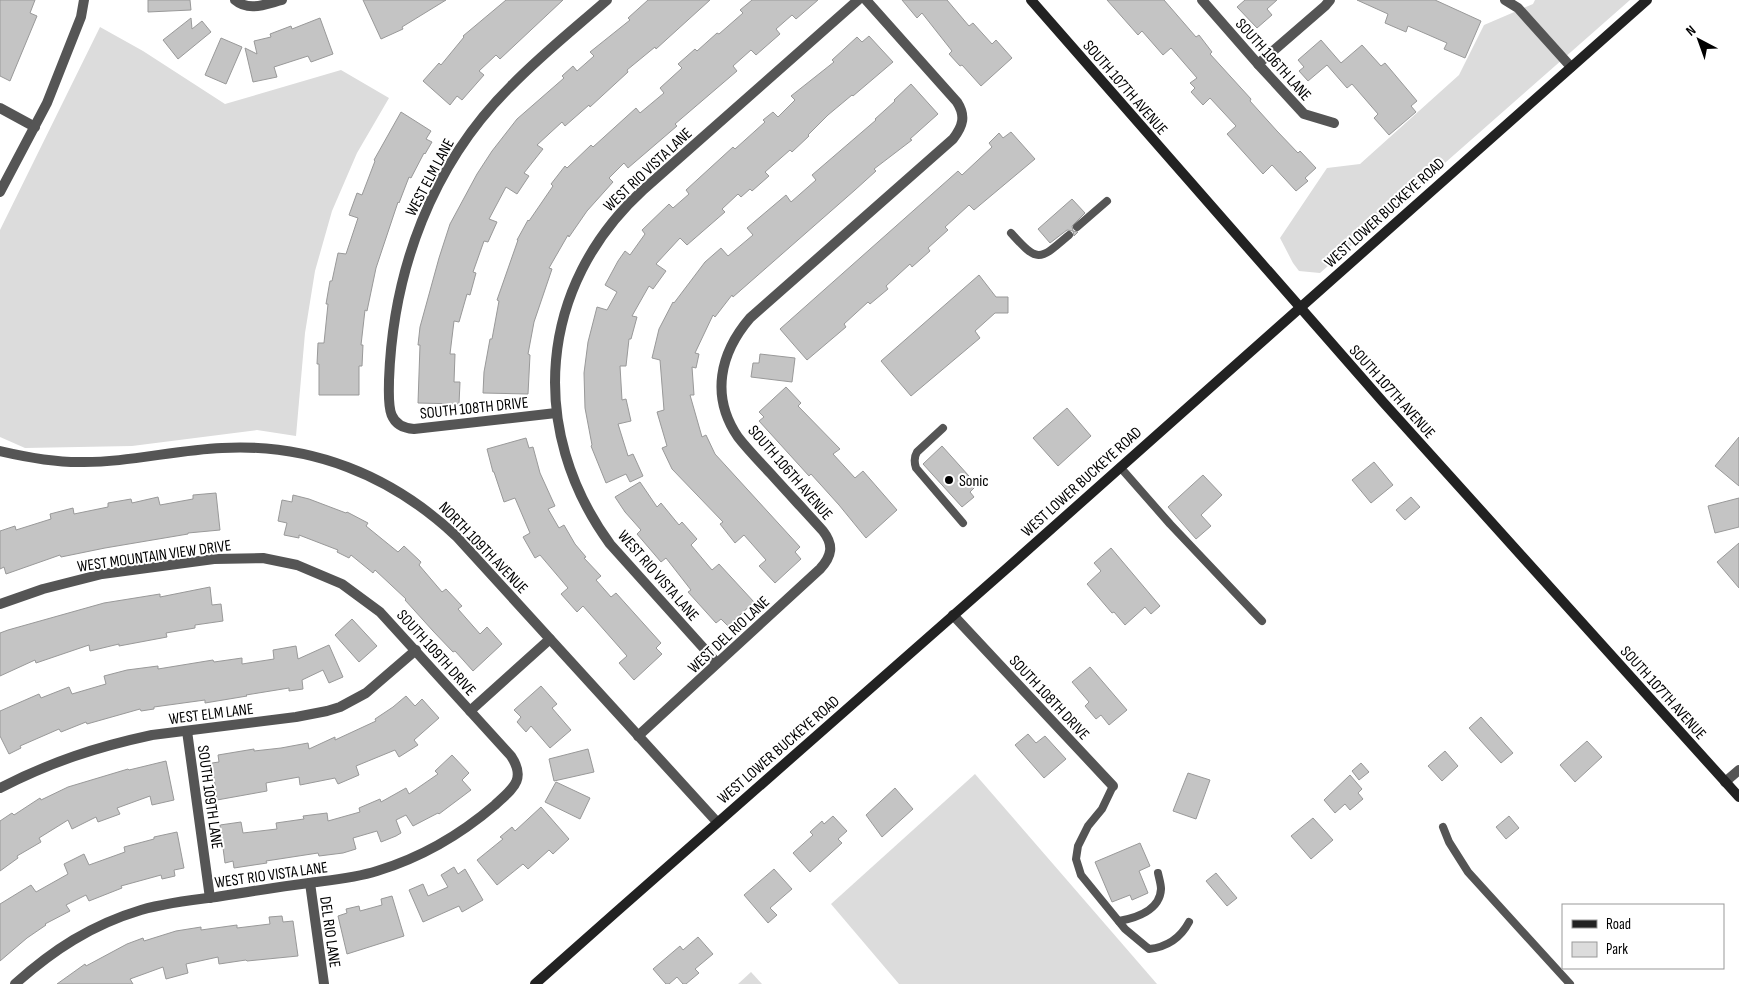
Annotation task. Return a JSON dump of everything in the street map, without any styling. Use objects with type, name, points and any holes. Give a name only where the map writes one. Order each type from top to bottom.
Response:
[{"type":"main road","name":"SOUTH 107TH AVENUE","points":[[1031,0],[1383,402],[1739,797]]},
{"type":"main road","name":"WEST LOWER BUCKEYE ROAD","points":[[535,984],[1647,0]]},
{"type":"street","points":[[0,192],[47,103],[80,17],[84,0]]},
{"type":"street","points":[[235,0],[245,6],[252,7],[282,0]]},
{"type":"street","name":"WEST ELM LANE","points":[[396,423],[392,417],[389,405],[393,324],[407,263],[430,202],[460,148],[496,102],[526,72],[607,0]]},
{"type":"street","name":"WEST RIO VISTA LANE","points":[[718,663],[623,558],[599,528],[581,495],[567,459],[556,413],[556,364],[560,337],[566,309],[582,272],[607,228],[619,214],[643,190],[858,0]]},
{"type":"street","name":"SOUTH 106TH AVENUE","points":[[831,549],[830,542],[823,531],[747,447],[730,424],[723,397],[723,370],[732,344],[750,318],[953,139],[961,127],[963,114],[957,102],[866,0]]},
{"type":"street","name":"SOUTH 106TH LANE","points":[[1202,0],[1304,114],[1334,123]]},
{"type":"street","points":[[1258,64],[1330,0]]},
{"type":"street","points":[[1505,0],[1520,4],[1571,67]]},
{"type":"street","points":[[0,108],[34,127]]},
{"type":"street","name":"SOUTH 108TH DRIVE","points":[[396,423],[414,429],[556,413]]},
{"type":"street","name":"NORTH 109TH AVENUE","points":[[0,451],[50,460],[79,462],[124,460],[206,449],[250,448],[294,452],[340,464],[394,488],[442,522],[470,550],[717,822]]},
{"type":"street","name":"WEST DEL RIO LANE","points":[[638,736],[820,569],[830,556],[831,549]]},
{"type":"street","name":"WEST MOUNTAIN VIEW DRIVE","points":[[0,604],[43,589],[102,574],[214,558],[264,558],[313,570]]},
{"type":"street","name":"SOUTH 109TH DRIVE","points":[[313,570],[342,584],[368,602],[390,621],[511,756],[518,767],[519,774]]},
{"type":"street","name":"SOUTH 108TH DRIVE","points":[[954,615],[1113,786]]},
{"type":"street","points":[[470,711],[550,639]]},
{"type":"street","name":"WEST ELM LANE","points":[[0,788],[41,768],[84,752],[144,737],[312,714],[340,707],[366,693],[416,650]]},
{"type":"street","name":"SOUTH 109TH LANE","points":[[187,731],[210,898]]},
{"type":"street","points":[[1725,782],[1739,770]]},
{"type":"street","name":"WEST RIO VISTA LANE","points":[[15,984],[53,952],[104,923],[142,910],[162,904],[341,879],[375,872],[423,853],[456,834],[487,812],[514,786],[519,774]]},
{"type":"street","name":"DEL RIO LANE","points":[[310,883],[324,984]]},
{"type":"lane","points":[[1077,228],[1107,201]]},
{"type":"lane","points":[[1011,232],[1028,251],[1042,256],[1069,234]]},
{"type":"lane","points":[[944,428],[917,452],[915,464],[916,468],[963,523]]},
{"type":"lane","points":[[1120,467],[1170,524],[1262,621]]},
{"type":"lane","points":[[1113,786],[1102,809],[1088,826],[1078,846],[1076,859],[1081,875],[1125,929],[1149,949],[1163,948],[1185,930],[1189,922]]},
{"type":"lane","points":[[1443,827],[1468,872],[1570,984]]},
{"type":"lane","points":[[1118,921],[1134,918],[1150,909],[1158,900],[1161,889],[1158,873]]},
{"type":"green space","points":[[1535,0],[1630,0],[1320,273],[1299,271],[1280,238],[1327,168],[1360,164],[1459,75],[1484,25],[1533,4]]},
{"type":"green space","points":[[100,27],[143,51],[225,104],[341,70],[389,98],[357,153],[332,211],[315,271],[305,333],[296,436],[257,430],[132,446],[25,448],[0,437],[0,230]]},
{"type":"green space","points":[[975,774],[1157,984],[899,984],[831,904]]},
{"type":"green space","points":[[751,972],[762,984],[738,984]]},
{"type":"building","points":[[0,0],[35,0],[30,13],[37,16],[10,81],[0,76]]},
{"type":"building","points":[[148,0],[190,0],[191,10],[148,12]]},
{"type":"building","points":[[363,0],[446,0],[402,27],[403,29],[381,39]]},
{"type":"building","points":[[506,0],[563,0],[500,59],[496,55],[479,71],[484,75],[462,100],[457,96],[450,105],[423,81],[439,63],[441,65],[463,36]]},
{"type":"building","points":[[648,0],[710,0],[656,49],[655,47],[627,70],[628,72],[590,107],[589,105],[565,126],[562,122],[537,145],[543,149],[524,173],[529,176],[517,194],[506,187],[489,219],[497,222],[488,242],[484,241],[473,272],[476,273],[470,295],[467,294],[459,322],[454,321],[450,354],[455,354],[454,382],[460,382],[459,404],[418,403],[420,345],[418,345],[420,327],[450,224],[477,174],[517,119],[564,78],[562,76],[573,66],[577,71],[594,56],[590,52],[630,20],[628,18]]},
{"type":"building","points":[[752,0],[818,0],[796,19],[792,15],[776,29],[780,34],[756,55],[751,50],[733,66],[737,71],[675,124],[677,126],[628,168],[624,163],[609,178],[613,182],[587,211],[569,237],[568,235],[549,268],[552,269],[534,322],[528,354],[530,355],[528,394],[483,393],[484,372],[499,301],[497,300],[517,240],[528,220],[553,186],[551,184],[565,166],[567,168],[591,145],[593,147],[636,108],[640,113],[664,93],[660,88],[682,68],[678,64],[695,49],[697,51],[717,33],[719,34],[743,13],[740,10]]},
{"type":"building","points":[[902,0],[947,0],[969,26],[973,23],[992,44],[996,40],[1012,58],[981,86],[949,54],[952,51],[922,13],[917,18]]},
{"type":"building","points":[[1107,0],[1164,0],[1196,37],[1199,35],[1212,52],[1210,54],[1277,131],[1298,153],[1300,151],[1316,168],[1305,178],[1308,181],[1296,191],[1272,165],[1263,174],[1227,134],[1236,126],[1210,98],[1203,105],[1191,92],[1195,88],[1190,83],[1197,78],[1171,48],[1163,55],[1142,31],[1138,35]]},
{"type":"building","points":[[1245,0],[1277,0],[1267,9],[1272,15],[1257,28],[1237,7]]},
{"type":"building","points":[[1357,0],[1435,0],[1481,21],[1465,58],[1444,49],[1447,43],[1408,26],[1406,32],[1385,23],[1388,14]]},
{"type":"building","points":[[191,18],[192,29],[202,21],[211,32],[178,59],[163,40]]},
{"type":"building","points":[[320,18],[333,54],[311,62],[308,56],[274,67],[277,77],[253,82],[245,48],[257,54],[254,41],[271,37],[270,34],[291,26],[292,29]]},
{"type":"building","points":[[869,36],[893,62],[828,115],[792,152],[790,150],[765,172],[769,176],[752,191],[750,189],[741,197],[738,194],[722,209],[725,212],[687,245],[680,238],[656,264],[666,271],[653,289],[649,286],[632,316],[637,317],[631,339],[629,339],[626,366],[620,366],[622,400],[626,399],[631,421],[618,424],[628,456],[633,454],[643,476],[630,482],[626,474],[606,483],[591,446],[585,408],[584,373],[588,342],[597,307],[607,310],[617,292],[605,285],[618,261],[625,251],[630,255],[645,234],[642,230],[669,204],[673,208],[689,194],[686,190],[733,147],[735,149],[765,122],[763,120],[773,112],[778,117],[795,100],[791,96],[834,62],[832,60],[857,37],[862,42]]},
{"type":"building","points":[[221,38],[242,47],[226,84],[205,75]]},
{"type":"building","points":[[1321,40],[1341,63],[1362,45],[1381,66],[1385,63],[1417,101],[1411,106],[1416,112],[1389,135],[1374,118],[1378,114],[1352,84],[1347,88],[1327,65],[1308,81],[1299,71],[1304,67],[1298,60]]},
{"type":"building","points":[[911,84],[938,114],[910,139],[912,140],[874,169],[876,171],[855,190],[733,297],[732,295],[715,317],[713,315],[695,353],[699,354],[696,368],[692,367],[694,395],[690,395],[702,437],[706,435],[715,454],[800,547],[795,552],[801,559],[775,583],[759,566],[766,560],[744,535],[735,543],[720,524],[723,522],[672,469],[662,448],[667,446],[657,412],[664,410],[660,360],[652,358],[659,329],[673,302],[705,262],[721,248],[728,256],[753,235],[747,228],[786,195],[791,202],[816,180],[812,175],[876,120]]},
{"type":"building","points":[[401,112],[431,131],[426,139],[432,142],[411,178],[409,177],[398,202],[376,268],[367,311],[365,310],[361,345],[363,345],[362,366],[359,366],[359,395],[319,395],[318,343],[324,343],[328,304],[326,304],[338,253],[346,254],[358,218],[349,215],[357,193],[362,195],[374,160]]},
{"type":"building","points":[[1011,132],[1035,159],[974,210],[969,205],[945,227],[948,230],[928,248],[930,251],[912,267],[910,264],[886,286],[888,289],[870,304],[868,302],[844,324],[846,327],[807,360],[780,329],[958,171],[962,175],[992,147],[989,143],[999,133],[1003,138]]},
{"type":"building","points":[[1072,199],[1085,213],[1072,226],[1073,231],[1067,230],[1050,243],[1038,229]]},
{"type":"building","points":[[979,275],[996,297],[1008,297],[1008,313],[995,313],[975,331],[980,338],[911,396],[881,361]]},
{"type":"building","points":[[760,354],[795,358],[792,382],[751,377],[753,363],[759,363]]},
{"type":"building","points":[[786,387],[801,403],[798,406],[840,449],[833,454],[855,478],[863,471],[897,510],[866,538],[811,474],[809,476],[759,421],[764,417],[759,412]]},
{"type":"building","points":[[1067,408],[1091,436],[1058,466],[1033,438]]},
{"type":"building","points":[[1739,437],[1739,486],[1715,466]]},
{"type":"building","points":[[526,438],[529,448],[533,447],[540,473],[555,506],[548,509],[559,528],[564,525],[575,544],[586,557],[584,558],[601,576],[596,580],[611,597],[616,593],[661,643],[656,648],[662,654],[634,680],[619,663],[627,656],[583,606],[577,612],[561,594],[568,588],[540,555],[535,558],[523,537],[530,533],[515,498],[504,502],[487,449]]},
{"type":"building","name":"Sonic","points":[[942,446],[977,485],[970,492],[974,497],[962,507],[923,464]]},
{"type":"building","points":[[1374,462],[1393,485],[1371,503],[1352,480]]},
{"type":"building","points":[[1203,475],[1222,495],[1201,515],[1211,526],[1196,539],[1168,507]]},
{"type":"building","points":[[640,482],[657,507],[661,503],[679,525],[682,522],[697,539],[691,545],[712,570],[719,564],[754,602],[728,626],[721,619],[716,623],[688,592],[691,590],[666,558],[661,562],[637,534],[641,530],[615,497]]},
{"type":"building","points":[[216,493],[220,530],[188,533],[61,557],[60,555],[6,574],[4,567],[0,569],[0,531],[15,526],[16,530],[51,519],[50,514],[73,508],[74,514],[108,507],[108,503],[131,499],[132,503],[158,497],[160,505],[193,499],[193,495]]},
{"type":"building","points":[[293,495],[347,512],[368,523],[366,526],[398,552],[404,546],[421,562],[419,565],[442,592],[446,589],[462,606],[458,609],[480,634],[487,627],[502,644],[473,671],[433,631],[406,599],[375,570],[373,573],[351,555],[349,558],[337,552],[338,550],[299,535],[299,538],[284,535],[287,523],[278,521],[282,500],[292,502]]},
{"type":"building","points":[[1411,497],[1420,507],[1405,520],[1396,510]]},
{"type":"building","points":[[1739,498],[1739,527],[1715,533],[1708,506]]},
{"type":"building","points":[[1739,543],[1739,588],[1717,562]]},
{"type":"building","points":[[1111,548],[1160,606],[1151,614],[1145,607],[1125,625],[1087,584],[1101,571],[1094,563]]},
{"type":"building","points":[[210,587],[212,605],[221,604],[223,621],[195,625],[195,628],[166,633],[167,637],[119,646],[119,644],[90,651],[89,645],[36,663],[35,660],[0,676],[0,633],[104,603],[160,594],[160,597]]},
{"type":"building","points":[[352,619],[377,646],[359,662],[335,635]]},
{"type":"building","points":[[329,645],[343,677],[329,683],[323,670],[302,680],[303,689],[289,691],[289,688],[205,703],[205,700],[154,707],[154,709],[141,711],[140,709],[87,724],[86,722],[61,732],[59,729],[20,746],[21,748],[9,754],[0,736],[0,711],[39,694],[41,698],[69,687],[72,694],[106,684],[104,676],[127,670],[158,666],[158,669],[213,660],[214,662],[242,658],[242,664],[274,659],[273,650],[296,646],[298,659]]},
{"type":"building","points":[[1090,667],[1127,710],[1109,725],[1101,715],[1096,719],[1085,706],[1089,702],[1072,682]]},
{"type":"building","points":[[541,686],[557,704],[552,708],[571,730],[550,748],[531,726],[526,732],[517,722],[521,717],[514,710]]},
{"type":"building","points":[[406,696],[415,706],[422,699],[439,718],[414,740],[418,745],[399,757],[395,750],[356,766],[359,775],[338,784],[335,778],[300,785],[299,777],[266,783],[267,791],[217,800],[212,763],[219,762],[218,755],[308,743],[309,749],[335,737],[335,740],[376,721],[375,719]]},
{"type":"building","points":[[1481,717],[1513,753],[1501,763],[1469,728]]},
{"type":"building","points":[[1028,734],[1036,743],[1045,736],[1066,759],[1044,778],[1015,745]]},
{"type":"building","points":[[1587,741],[1602,757],[1575,782],[1560,765]]},
{"type":"building","points":[[588,749],[594,772],[554,781],[549,759]]},
{"type":"building","points":[[1445,751],[1458,766],[1442,781],[1428,766]]},
{"type":"building","points":[[452,755],[469,773],[462,780],[471,790],[439,814],[413,826],[406,815],[396,820],[401,833],[396,836],[381,842],[377,831],[353,838],[356,849],[343,853],[319,856],[318,853],[234,868],[233,861],[225,863],[220,825],[241,822],[243,833],[277,829],[276,823],[304,819],[303,816],[327,813],[328,821],[360,812],[359,808],[380,799],[381,802],[406,788],[409,794],[438,774],[435,771]]},
{"type":"building","points":[[166,761],[174,800],[152,805],[150,796],[117,808],[120,814],[98,822],[96,817],[72,829],[68,820],[39,838],[41,842],[17,856],[18,858],[0,871],[0,821],[12,813],[14,815],[40,798],[41,800],[68,787],[128,769]]},
{"type":"building","points":[[1361,763],[1369,772],[1359,780],[1352,771]]},
{"type":"building","points":[[1188,773],[1210,780],[1196,819],[1173,811]]},
{"type":"building","points":[[1350,775],[1362,789],[1358,793],[1363,799],[1350,810],[1345,804],[1335,813],[1324,800]]},
{"type":"building","points":[[556,782],[590,798],[580,819],[545,802]]},
{"type":"building","points":[[895,788],[913,809],[882,837],[866,815]]},
{"type":"building","points":[[541,807],[569,839],[553,854],[549,850],[528,869],[523,864],[497,885],[477,860],[503,839],[500,837],[512,827],[515,831]]},
{"type":"building","points":[[833,816],[847,831],[838,839],[842,843],[810,872],[793,853],[813,835],[810,832],[822,821],[824,824]]},
{"type":"building","points":[[1509,816],[1519,828],[1506,839],[1496,827]]},
{"type":"building","points":[[1313,818],[1333,840],[1311,859],[1291,836]]},
{"type":"building","points":[[177,832],[184,868],[174,870],[175,876],[162,879],[161,875],[121,886],[122,888],[89,901],[86,895],[66,905],[70,911],[45,924],[0,961],[0,904],[31,885],[36,892],[68,874],[64,864],[84,854],[89,865],[125,852],[124,847]]},
{"type":"building","points":[[1140,843],[1150,866],[1139,871],[1148,893],[1132,900],[1130,895],[1112,902],[1095,862]]},
{"type":"building","points":[[454,867],[458,874],[465,869],[483,900],[462,912],[459,906],[423,922],[409,890],[423,884],[428,896],[448,887],[441,875]]},
{"type":"building","points":[[774,869],[792,889],[770,908],[777,915],[768,923],[744,895]]},
{"type":"building","points":[[1216,873],[1237,898],[1227,906],[1206,881]]},
{"type":"building","points":[[392,896],[404,936],[347,954],[338,916],[347,913],[346,909],[359,906],[360,911],[382,905],[381,899]]},
{"type":"building","points":[[282,916],[283,922],[293,921],[298,956],[219,964],[218,957],[186,964],[188,973],[166,979],[163,967],[130,979],[133,984],[57,984],[85,964],[86,966],[127,944],[143,938],[144,941],[176,931],[201,927],[201,930],[237,925],[237,928],[270,924],[269,917]]},
{"type":"building","points":[[698,937],[713,954],[695,969],[699,973],[686,984],[683,984],[677,977],[669,984],[666,984],[653,969],[680,946],[683,950]]},
{"type":"place","name":"Sonic","points":[[949,480]]}]
